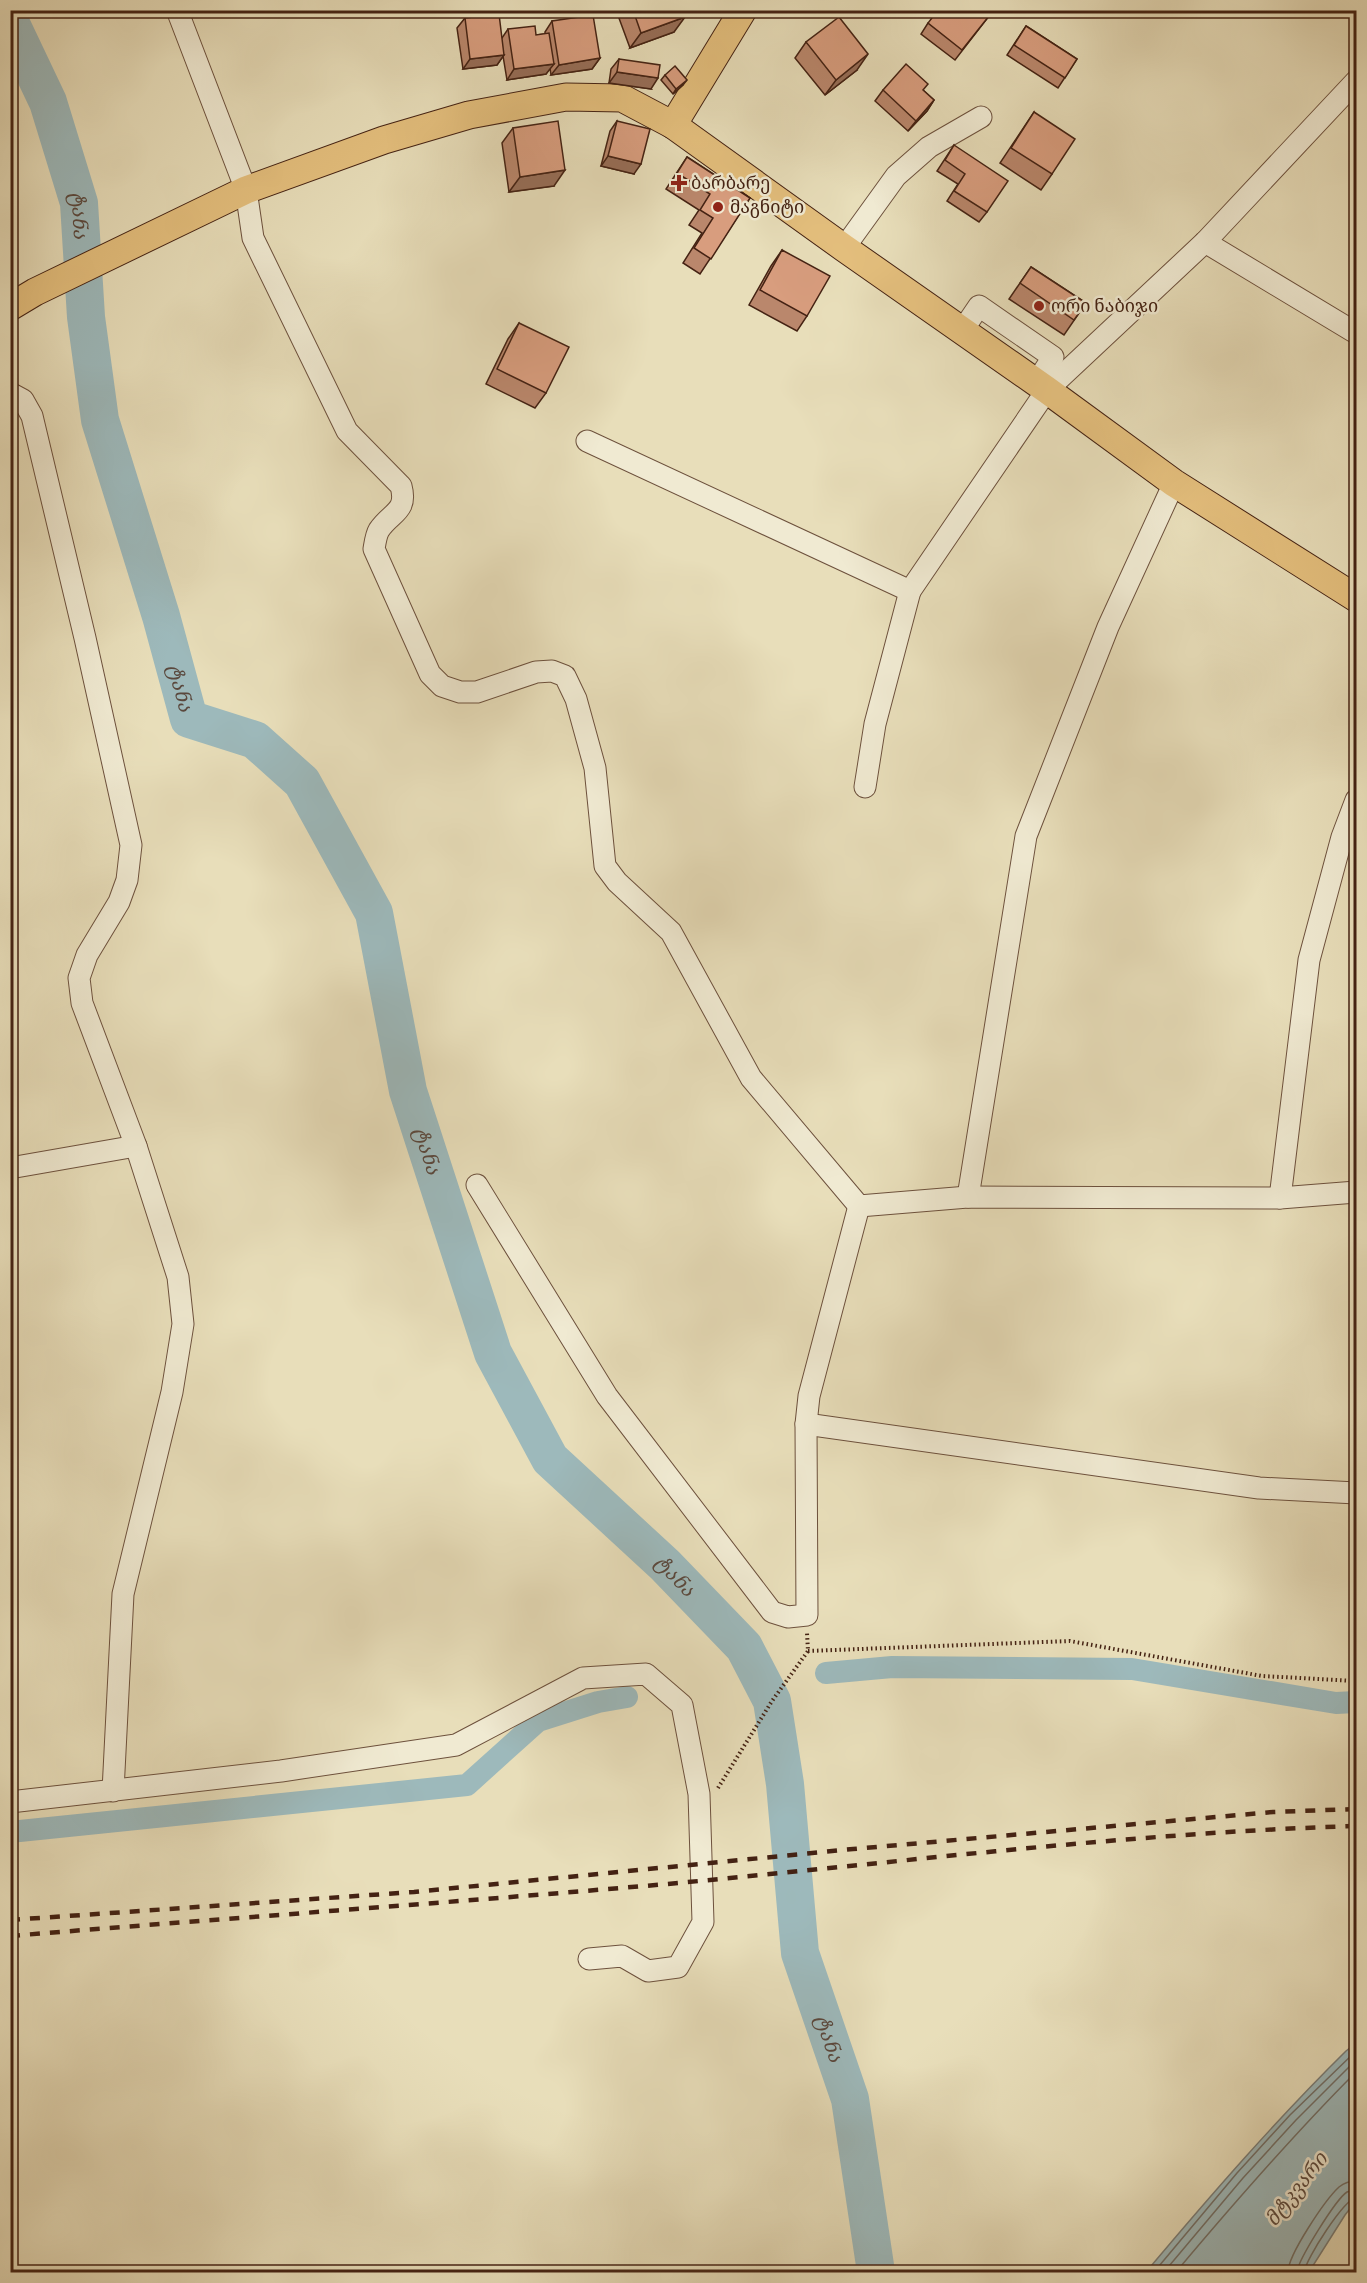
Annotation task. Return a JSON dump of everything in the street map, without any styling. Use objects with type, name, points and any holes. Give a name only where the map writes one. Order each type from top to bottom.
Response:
[{"type":"main road","points":[[673,125],[743,10]]},
{"type":"main road","points":[[10,307],[35,292],[172,224],[246,190],[394,137],[469,115],[566,97],[622,98],[673,125],[1042,386],[1174,483],[1356,598]]},
{"type":"street","points":[[177,10],[246,190],[253,238],[347,431],[401,486],[404,498],[400,509],[378,531],[374,549],[430,674],[442,686],[460,692],[477,692],[536,672],[552,670],[565,676],[576,699],[595,768],[605,866],[617,882],[671,932],[751,1078],[859,1206]]},
{"type":"street","points":[[865,787],[875,724],[910,591],[1042,386],[1205,242],[1356,81]]},
{"type":"street","points":[[844,248],[896,176],[929,147],[981,117]]},
{"type":"street","points":[[1205,242],[1356,333]]},
{"type":"street","points":[[10,393],[23,400],[33,416],[131,845],[127,880],[119,902],[87,955],[79,978],[82,1004],[136,1146],[178,1276],[183,1324],[172,1392],[123,1594],[112,1791]]},
{"type":"street","points":[[587,441],[910,591]]},
{"type":"street","points":[[968,1197],[1026,836],[1108,627],[1174,483]]},
{"type":"street","points":[[1280,1198],[1309,960],[1342,837],[1356,800]]},
{"type":"street","points":[[10,1168],[136,1146]]},
{"type":"street","points":[[477,1185],[607,1396],[772,1612],[789,1617],[807,1615],[806,1424],[809,1396],[859,1206]]},
{"type":"street","points":[[859,1206],[968,1197],[1280,1198],[1356,1192]]},
{"type":"street","points":[[806,1424],[1259,1488],[1356,1493]]},
{"type":"street","points":[[10,1803],[280,1771],[456,1745],[583,1678],[646,1674],[682,1705],[699,1794],[703,1922],[678,1967],[648,1971],[622,1956],[589,1959]]},
{"type":"path","points":[[699,1794],[717,1789],[772,1701],[808,1651],[807,1615]]},
{"type":"path","points":[[808,1651],[1070,1641],[1262,1676],[1356,1681]]},
{"type":"water","name":"მტკვარი","points":[[1356,2043],[1356,2201],[1309,2272],[1146,2272],[1268,2132]]},
{"type":"building","points":[[633,10],[682,10],[685,17],[641,33]]},
{"type":"building","points":[[938,10],[982,10],[989,16],[962,50],[928,23]]},
{"type":"building","points":[[499,14],[504,55],[470,59],[465,18]]},
{"type":"building","points":[[593,15],[600,58],[559,65],[552,21]]},
{"type":"building","points":[[839,17],[868,54],[836,80],[806,42]]},
{"type":"building","points":[[535,26],[536,35],[549,33],[554,64],[514,69],[508,29]]},
{"type":"building","points":[[1026,26],[1077,59],[1065,78],[1014,45]]},
{"type":"building","points":[[619,59],[660,65],[658,78],[617,72]]},
{"type":"building","points":[[906,64],[928,84],[923,90],[934,100],[916,121],[883,90]]},
{"type":"building","points":[[675,66],[687,80],[676,89],[665,75]]},
{"type":"building","points":[[1034,112],[1075,139],[1052,174],[1011,148]]},
{"type":"building","points":[[558,121],[565,170],[520,177],[513,128]]},
{"type":"building","points":[[617,121],[650,129],[641,164],[608,156]]},
{"type":"building","points":[[954,145],[1008,181],[987,212],[954,191],[965,174],[945,160]]},
{"type":"building","points":[[687,157],[750,198],[711,259],[694,248],[713,218],[700,210],[710,194],[677,173]]},
{"type":"building","points":[[782,250],[830,276],[807,316],[760,290]]},
{"type":"building","points":[[1031,267],[1086,303],[1074,320],[1020,283]]},
{"type":"building","points":[[519,323],[569,347],[546,393],[497,369]]},
{"type":"waterway","name":"ტანა","points":[[10,22],[48,102],[79,203],[86,317],[100,420],[161,616],[189,719],[255,740],[302,782],[374,913],[408,1091],[493,1353],[550,1459],[665,1565],[744,1647],[772,1701],[785,1784],[800,1953],[850,2099],[876,2272]]},
{"type":"waterway","points":[[826,1673],[892,1667],[1132,1669],[1336,1703],[1356,1702]]},
{"type":"waterway","points":[[10,1832],[467,1785],[538,1721],[598,1702],[627,1697]]},
{"type":"railway","points":[[10,1920],[414,1892],[853,1849],[1273,1812],[1356,1809]]},
{"type":"railway","points":[[10,1936],[667,1884],[1097,1842],[1356,1826]]},
{"type":"place","name":"ბარბარე","points":[[679,183]]},
{"type":"place","name":"მაგნიტი","points":[[718,207]]},
{"type":"place","name":"ორი ნაბიჯი","points":[[1039,306]]}]
